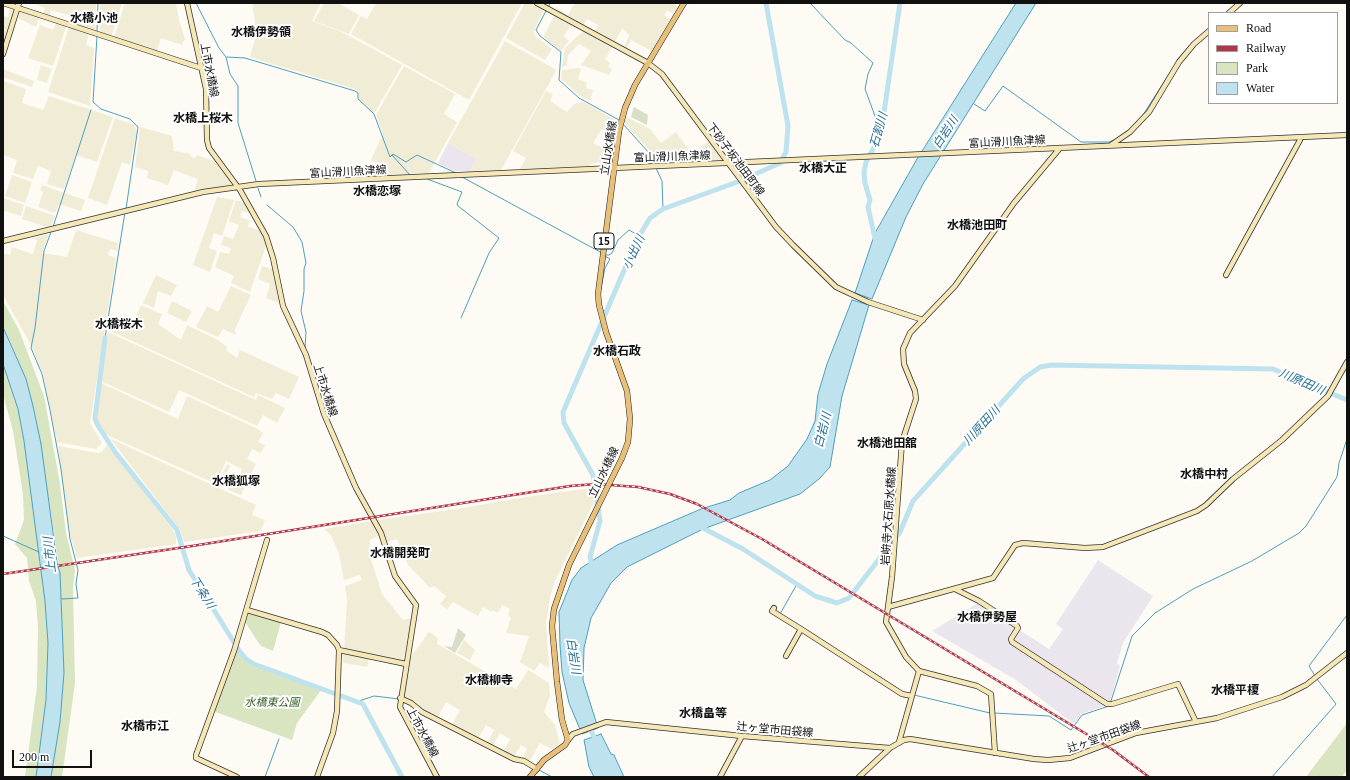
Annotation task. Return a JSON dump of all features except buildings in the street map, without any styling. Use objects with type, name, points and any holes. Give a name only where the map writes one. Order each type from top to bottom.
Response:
[{"type":"main road","points":[[3,3],[19,6],[201,68]]},
{"type":"main road","name":"上市水橋線","points":[[187,3],[207,99],[207,140],[213,155],[237,186],[266,236],[273,258],[283,306],[306,355],[324,414],[356,488],[381,533],[395,576],[416,605],[400,698],[400,707],[437,777]]},
{"type":"main road","name":"下砂子坂池田町線","points":[[537,3],[648,63],[662,74],[783,236],[836,287],[845,292],[923,320]]},
{"type":"main road","name":"立山水橋線","points":[[568,740],[562,720],[557,682],[552,626],[554,609],[568,565],[610,482],[626,446],[630,419],[627,391],[606,332],[598,294],[614,168],[622,121],[631,94],[684,3]]},
{"type":"main road","points":[[1230,12],[1240,3]]},
{"type":"main road","points":[[3,54],[19,6]]},
{"type":"main road","points":[[1111,145],[1130,132],[1149,112],[1179,62],[1194,44],[1208,32]]},
{"type":"main road","name":"富山滑川魚津線","points":[[3,241],[203,192],[237,186],[653,165],[728,163],[1347,135]]},
{"type":"main road","points":[[1226,275],[1300,140]]},
{"type":"main road","name":"岩峅寺大石原水橋線","points":[[919,671],[906,657],[887,625],[886,620],[892,577],[902,442],[916,399],[915,391],[904,364],[903,349],[910,334],[955,286],[1014,203],[1060,148]]},
{"type":"main road","points":[[888,607],[993,578],[1015,545],[1023,543],[1085,548],[1103,547],[1197,511],[1206,505],[1233,479],[1282,440],[1324,400],[1347,362]]},
{"type":"main road","points":[[237,777],[196,758],[237,643],[267,540]]},
{"type":"main road","points":[[955,589],[979,601],[1017,626],[1018,628],[1011,639],[1012,642],[1107,704],[1112,704],[1178,684],[1196,722]]},
{"type":"main road","points":[[774,608],[772,611],[800,629],[902,694],[912,696]]},
{"type":"main road","points":[[247,610],[328,635],[333,639],[339,650],[338,695],[333,733],[317,777]]},
{"type":"main road","points":[[786,656],[800,629]]},
{"type":"main road","points":[[339,650],[406,664]]},
{"type":"main road","name":"辻ヶ堂市田袋線","points":[[899,742],[904,740],[916,740],[1048,760],[1070,758],[1136,733],[1217,718],[1290,694],[1306,685],[1347,653]]},
{"type":"main road","points":[[858,777],[890,748],[899,742],[919,671],[976,686],[991,694],[995,753]]},
{"type":"main road","points":[[400,698],[411,703],[422,712],[464,734],[537,769]]},
{"type":"main road","name":"辻ヶ堂市田袋線","points":[[568,740],[573,734],[603,722],[742,736],[890,748]]},
{"type":"main road","points":[[720,777],[742,736]]},
{"type":"main road","points":[[530,777],[544,760],[565,745],[568,740]]},
{"type":"shaded area","points":[[33,3],[96,3],[95,32],[69,24],[72,16],[51,10],[49,17],[43,15],[45,8]]},
{"type":"shaded area","points":[[100,3],[122,3],[111,37],[100,33]]},
{"type":"shaded area","points":[[125,3],[176,3],[179,20],[185,39],[182,45],[161,38],[157,51],[114,38]]},
{"type":"shaded area","points":[[252,3],[321,3],[312,21],[342,32],[402,65],[374,114],[359,100],[359,92],[355,89],[250,57],[256,35],[253,34],[255,22]]},
{"type":"shaded area","points":[[324,3],[338,3],[359,15],[349,34],[314,21]]},
{"type":"shaded area","points":[[376,3],[522,3],[469,100],[351,34],[361,16],[367,19]]},
{"type":"shaded area","points":[[525,3],[533,3],[544,9],[534,31],[535,36],[552,49],[545,60],[506,38]]},
{"type":"shaded area","points":[[575,3],[673,3],[678,7],[673,14],[667,10],[664,15],[670,19],[652,51],[631,40],[626,50],[624,48],[629,35],[622,28],[614,44],[594,33],[598,25],[587,19],[583,27],[555,11],[557,8],[568,15]]},
{"type":"shaded area","points":[[10,8],[14,12],[5,40],[3,40],[3,16],[8,17]]},
{"type":"shaded area","points":[[20,11],[39,17],[36,27],[18,18]]},
{"type":"shaded area","points":[[555,15],[572,24],[564,36],[569,41],[561,51],[543,37]]},
{"type":"shaded area","points":[[56,23],[66,27],[53,66],[28,58],[40,25],[53,30]]},
{"type":"shaded area","points":[[69,27],[89,33],[86,45],[94,48],[90,106],[48,92]]},
{"type":"shaded area","points":[[583,31],[612,47],[605,59],[610,63],[608,67],[612,69],[609,75],[581,65],[591,51],[579,44],[568,55],[567,66],[562,67],[565,48]]},
{"type":"shaded area","points":[[505,41],[555,69],[556,71],[501,170],[470,171],[477,159],[448,143]]},
{"type":"shaded area","points":[[41,65],[52,69],[47,83],[37,80]]},
{"type":"shaded area","points":[[404,66],[455,94],[444,114],[457,122],[429,173],[381,175],[383,166],[371,160],[383,134],[376,115]]},
{"type":"shaded area","points":[[3,69],[34,81],[32,87],[3,77]]},
{"type":"shaded area","points":[[581,69],[578,79],[587,83],[586,88],[593,90],[590,101],[579,95],[561,79],[562,70]]},
{"type":"shaded area","points":[[3,81],[26,89],[22,103],[43,110],[49,96],[113,117],[97,162],[76,155],[64,189],[47,184],[51,171],[38,166],[33,179],[13,173],[17,160],[3,155]]},
{"type":"shaded area","points":[[546,91],[553,94],[550,101],[567,112],[574,104],[584,102],[619,122],[616,136],[602,129],[593,143],[614,154],[613,163],[601,165],[599,162],[591,164],[590,166],[520,169],[526,158],[513,151]]},
{"type":"shaded area","points":[[625,116],[650,129],[661,143],[676,132],[691,153],[709,141],[721,160],[657,162],[650,151],[623,121]]},
{"type":"shaded area","points":[[115,118],[134,125],[137,132],[130,165],[122,162],[107,205],[88,198]]},
{"type":"shaded area","points":[[140,127],[172,136],[174,151],[191,154],[190,156],[195,158],[197,155],[214,161],[231,182],[231,185],[194,192],[198,179],[174,170],[168,185],[147,178],[148,171],[135,167]]},
{"type":"shaded area","points":[[448,143],[477,159],[470,171],[454,171],[438,163]]},
{"type":"shaded area","points":[[12,175],[32,182],[25,203],[5,196]]},
{"type":"shaded area","points":[[42,185],[85,200],[81,211],[59,204],[55,213],[38,207],[43,192],[40,190]]},
{"type":"shaded area","points":[[217,197],[234,200],[222,236],[214,233],[209,248],[217,251],[210,272],[193,265]]},
{"type":"shaded area","points":[[3,198],[24,205],[21,216],[5,211],[3,215]]},
{"type":"shaded area","points":[[236,200],[245,203],[252,214],[242,211],[240,217],[249,220],[248,227],[261,231],[267,243],[250,292],[231,283],[234,276],[215,267],[220,252],[229,254],[231,248],[221,245],[224,236],[233,239],[239,225],[229,221]]},
{"type":"shaded area","points":[[26,206],[55,216],[51,226],[46,227],[22,219]]},
{"type":"shaded area","points":[[76,230],[118,243],[117,251],[110,249],[108,255],[116,258],[90,423],[102,443],[96,449],[57,442],[43,374],[32,347],[3,295],[3,253],[10,255],[12,247],[33,254],[37,240],[32,238],[49,234],[42,253],[67,257]]},
{"type":"shaded area","points":[[262,266],[273,269],[279,303],[266,298],[270,284],[258,279]]},
{"type":"shaded area","points":[[156,275],[177,285],[171,296],[158,291],[154,308],[143,303]]},
{"type":"shaded area","points":[[231,286],[251,295],[235,329],[236,335],[223,329],[218,337],[196,327],[207,306],[218,312]]},
{"type":"shaded area","points":[[172,301],[192,311],[186,322],[167,313]]},
{"type":"shaded area","points":[[141,305],[162,314],[158,324],[181,340],[187,325],[218,340],[227,347],[226,350],[237,358],[240,350],[299,377],[289,399],[276,393],[272,399],[256,393],[254,397],[108,330],[111,315],[132,324]]},
{"type":"shaded area","points":[[108,332],[256,400],[258,395],[285,408],[277,423],[263,415],[257,426],[179,390],[169,412],[101,381]]},
{"type":"shaded area","points":[[101,383],[178,419],[187,396],[256,428],[263,433],[258,442],[265,445],[261,453],[252,449],[247,459],[256,464],[241,495],[228,490],[231,483],[221,478],[227,464],[230,466],[227,473],[238,479],[242,469],[226,461],[216,483],[214,483],[107,435],[97,421]]},
{"type":"shaded area","points":[[111,439],[256,505],[252,515],[265,520],[261,531],[184,542],[180,530]]},
{"type":"shaded area","points":[[107,445],[171,527],[176,536],[176,544],[77,558],[70,535],[58,446],[98,453],[102,452]]},
{"type":"shaded area","points":[[593,488],[594,502],[555,581],[550,597],[546,624],[549,668],[540,663],[534,671],[520,662],[529,636],[506,633],[511,618],[508,615],[510,609],[502,605],[498,613],[493,610],[492,612],[483,607],[478,616],[453,602],[447,609],[440,604],[446,596],[434,586],[430,588],[408,565],[397,539],[387,542],[377,520],[457,509],[532,496]]},
{"type":"shaded area","points":[[372,521],[380,535],[370,540],[369,553],[382,594],[403,620],[412,618],[403,662],[344,651],[347,600],[345,586],[362,580],[360,575],[344,580],[339,554],[331,535],[324,529]]},
{"type":"shaded area","points":[[1098,560],[1153,596],[1123,643],[1117,663],[1120,666],[1110,702],[1105,706],[1081,714],[1074,724],[1016,680],[932,631],[978,603],[1049,649],[1063,629],[1056,624]]},
{"type":"shaded area","points":[[429,632],[438,638],[437,644],[516,689],[528,670],[549,683],[550,696],[544,712],[555,725],[560,744],[552,749],[540,743],[529,762],[522,759],[527,749],[521,745],[514,757],[503,752],[510,739],[500,733],[493,746],[487,743],[494,730],[486,725],[478,739],[452,725],[460,710],[446,702],[437,718],[404,698],[410,658]]},
{"type":"shaded area","points":[[464,640],[475,650],[470,660],[457,653]]},
{"type":"shaded area","points":[[343,654],[369,659],[367,667],[343,663]]},
{"type":"green space","points":[[634,107],[648,115],[647,125],[631,117]]},
{"type":"green space","points":[[3,301],[19,330],[44,396],[60,484],[66,533],[75,570],[73,588],[75,683],[62,777],[51,777],[64,673],[60,573],[37,423],[15,353],[3,326]]},
{"type":"green space","points":[[3,364],[18,409],[24,441],[45,601],[48,643],[46,700],[36,777],[25,777],[37,686],[38,629],[36,601],[29,581],[27,558],[15,544],[24,520],[23,494],[13,431],[3,394]]},
{"type":"green space","points":[[248,612],[281,622],[273,651],[261,646],[245,622]]},
{"type":"green space","points":[[458,628],[466,635],[455,653],[444,646],[452,647]]},
{"type":"green space","name":"水橋東公園","points":[[236,651],[240,652],[246,659],[254,664],[322,689],[297,723],[292,740],[213,711]]},
{"type":"green space","points":[[1347,723],[1347,770],[1342,777],[1306,777]]},
{"type":"water","points":[[1016,3],[1036,3],[923,184],[906,217],[872,299],[855,293],[875,233],[917,159]]},
{"type":"water","points":[[852,300],[869,305],[842,396],[830,467],[819,479],[800,494],[703,529],[627,567],[611,583],[591,618],[584,648],[583,680],[598,728],[582,734],[569,703],[562,672],[560,645],[559,612],[572,580],[581,568],[617,545],[701,509],[730,500],[739,493],[770,480],[788,466],[807,439],[815,421],[818,394],[827,364]]},
{"type":"water","name":"上市川","points":[[3,327],[26,379],[33,406],[41,444],[57,562],[60,573],[64,673],[60,722],[51,777],[36,777],[46,700],[48,643],[45,601],[24,441],[18,409],[3,364]]},
{"type":"water","points":[[601,734],[611,754],[614,755],[624,777],[594,777],[589,767],[584,740]]},
{"type":"waterway","points":[[97,32],[98,3]]},
{"type":"waterway","points":[[196,3],[219,48],[226,57],[230,74],[238,86],[238,123],[256,181]]},
{"type":"waterway","points":[[548,8],[550,3]]},
{"type":"waterway","name":"小出川","points":[[592,566],[590,557],[600,521],[593,475],[564,423],[563,412],[638,238],[650,218],[663,209],[740,181],[780,163],[786,152],[788,126],[766,3]]},
{"type":"waterway","points":[[810,3],[845,40],[851,43],[873,63],[868,74],[865,89],[881,132]]},
{"type":"waterway","name":"石割川","points":[[876,243],[868,207],[870,200],[865,183],[864,172],[866,162],[878,140],[882,126],[900,3]]},
{"type":"waterway","points":[[546,11],[536,30],[540,36],[561,52],[559,80],[579,98],[619,120]]},
{"type":"waterway","points":[[97,36],[93,102],[101,109],[130,119],[138,127],[126,209]]},
{"type":"waterway","points":[[1177,60],[1191,44]]},
{"type":"waterway","points":[[227,57],[245,58],[355,91],[358,93],[358,99],[374,114],[390,157],[393,154],[406,162],[417,155],[456,173]]},
{"type":"waterway","points":[[1143,115],[1176,63]]},
{"type":"waterway","points":[[974,104],[985,111],[1003,86],[1081,142],[1109,142],[1114,140]]},
{"type":"waterway","points":[[53,227],[91,110]]},
{"type":"waterway","points":[[623,124],[650,154],[655,165]]},
{"type":"waterway","points":[[1123,134],[1129,130]]},
{"type":"waterway","points":[[392,155],[410,175]]},
{"type":"waterway","points":[[656,168],[662,181],[663,209]]},
{"type":"waterway","points":[[462,177],[602,253]]},
{"type":"waterway","points":[[427,179],[462,192],[457,204],[458,206],[499,238],[489,253],[461,318]]},
{"type":"waterway","points":[[258,188],[261,197]]},
{"type":"waterway","points":[[267,205],[293,227],[302,242],[306,263],[304,269],[304,291],[301,311],[306,332],[305,348]]},
{"type":"waterway","points":[[105,338],[125,212]]},
{"type":"waterway","points":[[604,255],[609,255],[612,253],[618,240],[629,230],[636,234],[638,238]]},
{"type":"waterway","points":[[51,232],[44,251],[35,328],[31,348],[42,374],[50,410],[61,469],[70,539],[78,570],[76,584],[78,598],[62,599]]},
{"type":"waterway","points":[[601,288],[605,268],[610,259],[605,256]]},
{"type":"waterway","name":"小出川","points":[[602,309],[606,313]]},
{"type":"waterway","name":"下条川","points":[[105,338],[95,418],[97,424],[115,452],[177,530],[189,570],[240,652],[246,659],[254,664],[363,704],[402,777]]},
{"type":"waterway","name":"川原田川","points":[[699,526],[743,549],[815,596],[837,603],[849,598],[900,532],[913,501],[1023,379],[1040,367],[1052,365],[1273,369],[1347,400]]},
{"type":"waterway","points":[[316,381],[327,412]]},
{"type":"waterway","points":[[1111,701],[1132,636],[1155,613],[1193,589],[1252,561],[1299,533],[1306,526],[1337,477],[1339,463],[1347,439]]},
{"type":"waterway","name":"上市川","points":[[3,536],[39,552]]},
{"type":"waterway","points":[[780,614],[797,584]]},
{"type":"waterway","points":[[1315,676],[1309,666],[1347,615]]},
{"type":"waterway","points":[[874,673],[903,692]]},
{"type":"waterway","points":[[1272,777],[1336,704],[1317,679]]},
{"type":"waterway","points":[[914,695],[990,713]]},
{"type":"waterway","points":[[359,701],[374,696],[399,699]]},
{"type":"waterway","points":[[994,713],[1049,716],[1071,730],[1082,715],[1109,706]]},
{"type":"waterway","name":"白岩川","points":[[588,725],[596,741]]},
{"type":"waterway","points":[[265,777],[279,739]]},
{"type":"waterway","points":[[539,770],[552,777]]},
{"type":"railway","points":[[3,574],[192,546],[570,486],[596,484],[638,487],[670,494],[697,504],[762,539],[1113,750],[1149,777]]},
{"type":"district","name":"水橋小池","points":[[94,17]]},
{"type":"district","name":"水橋伊勢領","points":[[261,31]]},
{"type":"district","name":"水橋上桜木","points":[[203,117]]},
{"type":"district","name":"水橋大正","points":[[823,167]]},
{"type":"district","name":"水橋恋塚","points":[[377,190]]},
{"type":"district","name":"水橋池田町","points":[[977,224]]},
{"type":"district","name":"水橋桜木","points":[[119,323]]},
{"type":"district","name":"水橋石政","points":[[617,350]]},
{"type":"district","name":"水橋池田舘","points":[[887,442]]},
{"type":"district","name":"水橋中村","points":[[1204,473]]},
{"type":"district","name":"水橋狐塚","points":[[236,480]]},
{"type":"district","name":"水橋開発町","points":[[400,552]]},
{"type":"district","name":"水橋伊勢屋","points":[[987,616]]},
{"type":"district","name":"水橋柳寺","points":[[489,679]]},
{"type":"district","name":"水橋平榎","points":[[1235,689]]},
{"type":"district","name":"水橋畠等","points":[[703,712]]},
{"type":"district","name":"水橋市江","points":[[145,725]]}]
